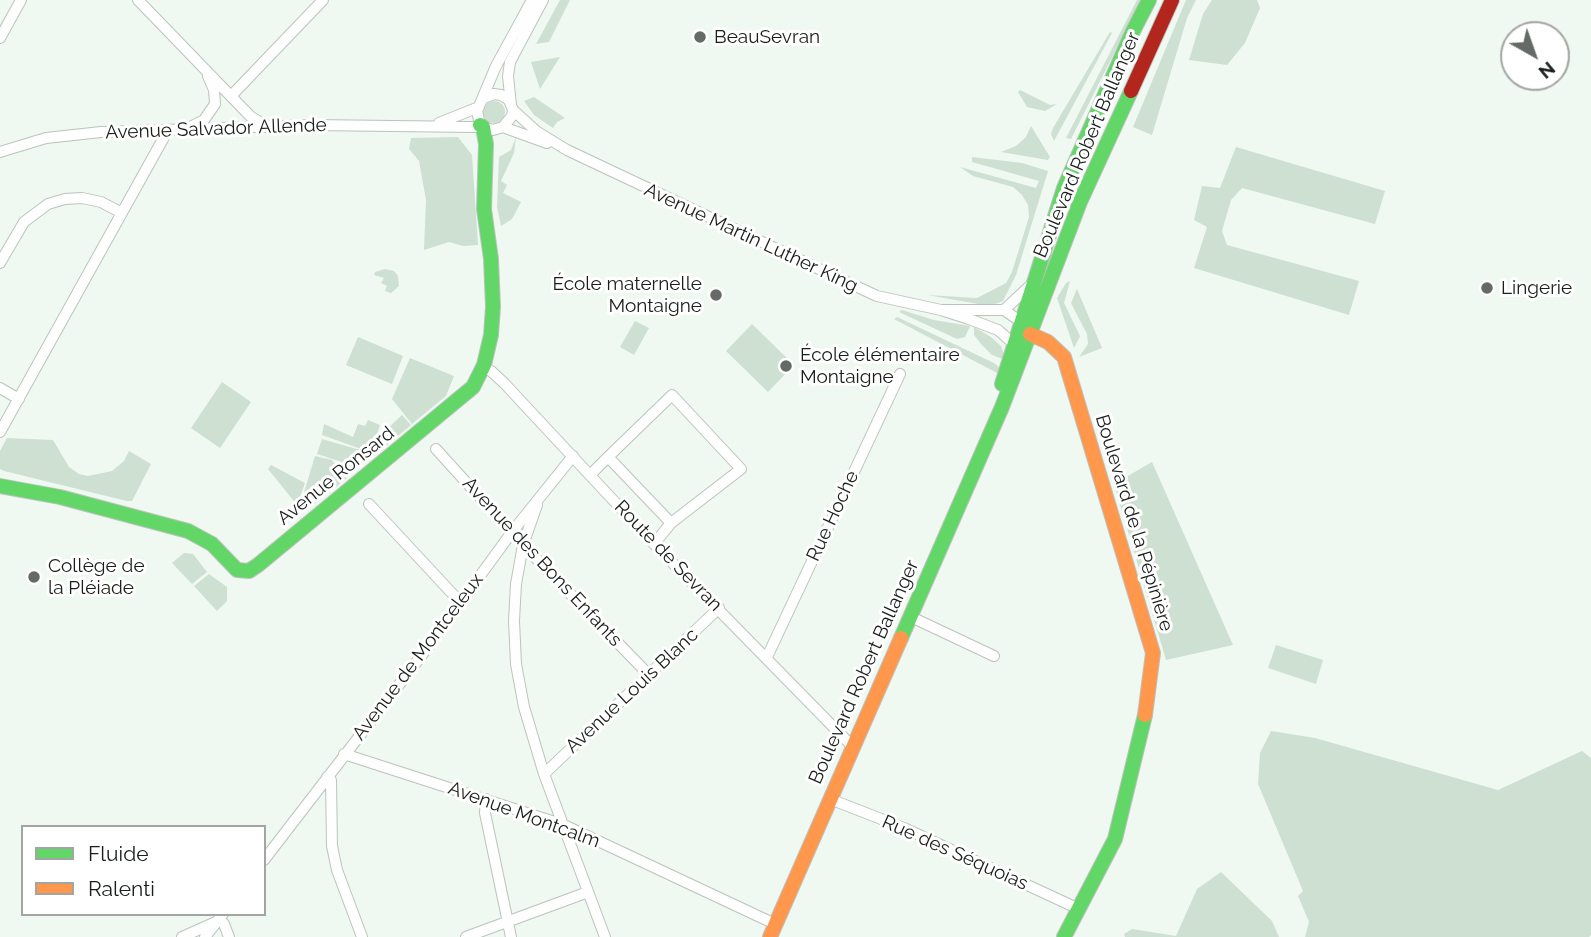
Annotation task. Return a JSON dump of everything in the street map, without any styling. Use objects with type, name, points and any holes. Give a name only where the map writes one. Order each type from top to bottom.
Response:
[{"type":"street","points":[[0,38],[21,0]]},
{"type":"street","points":[[138,0],[250,116],[269,128]]},
{"type":"street","points":[[231,96],[323,0]]},
{"type":"street","points":[[532,0],[496,66],[477,115],[481,126],[501,129],[508,122],[512,107],[508,76],[510,62],[543,0]]},
{"type":"street","name":"Boulevard Robert Ballanger","points":[[994,422],[996,405],[1020,321],[1064,188],[1149,0]]},
{"type":"street","name":"Boulevard Robert Ballanger","points":[[772,931],[1002,408],[1080,202],[1172,0]]},
{"type":"street","points":[[187,129],[204,120],[215,104],[214,90],[206,70]]},
{"type":"street","points":[[482,102],[494,94],[501,95],[512,107]]},
{"type":"street","name":"Avenue Salvador Allende","points":[[433,126],[482,102]]},
{"type":"street","name":"Avenue Martin Luther King","points":[[512,107],[536,131],[568,150],[877,296],[941,310],[998,330],[1014,344]]},
{"type":"street","name":"Avenue Salvador Allende","points":[[0,152],[46,138],[100,132],[312,125],[481,126]]},
{"type":"street","name":"Avenue Ronsard","points":[[0,486],[60,497],[188,531],[212,544],[233,568],[248,571],[466,394],[483,368],[494,307],[484,209],[486,158],[481,126]]},
{"type":"street","name":"Avenue Martin Luther King","points":[[501,129],[568,150]]},
{"type":"street","name":"Avenue Ronsard","points":[[486,158],[491,142],[501,129]]},
{"type":"street","points":[[0,432],[168,130]]},
{"type":"street","points":[[0,263],[23,222],[48,204],[82,198],[102,202],[121,213]]},
{"type":"street","points":[[1014,344],[1030,334],[1020,321],[1004,310],[1035,281]]},
{"type":"street","name":"Avenue Martin Luther King","points":[[941,310],[1004,310]]},
{"type":"street","name":"Boulevard de la Pépinière","points":[[1030,334],[1048,342],[1064,357],[1153,653],[1143,725],[1115,839],[1064,937]]},
{"type":"street","name":"Route de Sevran","points":[[483,368],[491,371],[504,383],[654,544],[852,746]]},
{"type":"street","name":"Rue Hoche","points":[[767,657],[900,374]]},
{"type":"street","points":[[0,388],[19,399]]},
{"type":"street","points":[[591,474],[672,396],[741,469],[671,523],[654,544]]},
{"type":"street","name":"Avenue des Bons Enfants","points":[[436,449],[523,545],[649,675]]},
{"type":"street","name":"Avenue de Montceleux","points":[[266,857],[461,603],[512,532],[573,456]]},
{"type":"street","points":[[608,457],[671,523]]},
{"type":"street","points":[[540,499],[523,545],[516,584],[516,664],[524,706],[544,774],[605,937]]},
{"type":"street","points":[[369,504],[461,603]]},
{"type":"street","name":"Avenue Louis Blanc","points":[[544,774],[719,608]]},
{"type":"street","points":[[909,617],[994,656]]},
{"type":"street","name":"Avenue Montcalm","points":[[344,754],[564,825],[772,931]]},
{"type":"street","points":[[327,777],[331,780],[332,846],[337,870],[362,937]]},
{"type":"street","points":[[486,799],[485,813],[511,937]]},
{"type":"street","name":"Rue des Séquoias","points":[[830,799],[904,828],[1079,909]]},
{"type":"street","points":[[466,937],[588,892]]},
{"type":"street","points":[[187,936],[220,918]]},
{"type":"street","points":[[205,937],[220,918]]},
{"type":"street","points":[[220,918],[229,937]]},
{"type":"green space","points":[[560,0],[570,0],[549,42],[536,44]]},
{"type":"green space","points":[[1137,0],[1141,0],[1071,139],[1066,138]]},
{"type":"green space","points":[[1186,0],[1196,0],[1187,18],[1152,135],[1133,127]]},
{"type":"green space","points":[[1212,0],[1257,0],[1260,8],[1245,43],[1227,65],[1189,60],[1203,14]]},
{"type":"green space","points":[[1110,32],[1112,33],[1054,141],[1051,134],[1053,128]]},
{"type":"green space","points":[[560,57],[540,89],[531,62]]},
{"type":"green space","points":[[1020,90],[1050,105],[1057,104],[1045,111],[1027,107],[1018,92]]},
{"type":"green space","points":[[534,97],[565,118],[553,128],[534,115],[524,101]]},
{"type":"green space","points":[[494,101],[502,104],[505,112],[502,120],[494,123],[486,120],[483,112],[486,104]]},
{"type":"green space","points":[[1031,126],[1050,157],[1048,160],[1001,152],[1016,146],[1026,137]]},
{"type":"green space","points":[[458,137],[472,155],[478,245],[463,246],[449,242],[424,250],[426,200],[419,161],[409,149],[411,138]]},
{"type":"green space","points":[[516,137],[514,153],[501,181],[507,185],[503,193],[521,202],[512,219],[501,226],[497,207],[499,157],[511,150]]},
{"type":"green space","points":[[1236,147],[1385,191],[1375,224],[1242,188],[1231,200],[1222,231],[1227,245],[1359,281],[1349,315],[1194,268],[1207,227],[1194,220],[1202,186],[1220,188]]},
{"type":"green space","points":[[972,157],[1022,163],[1048,171],[1016,275],[1003,301],[995,304],[984,305],[927,295],[977,298],[1006,283],[1012,272],[1029,217],[1028,205],[1013,187],[973,176],[960,167],[1036,188],[1039,181],[972,162]]},
{"type":"green space","points":[[385,269],[394,271],[398,276],[399,286],[391,293],[385,291],[387,286],[381,283],[384,278],[374,275],[375,272]]},
{"type":"green space","points":[[1070,281],[1064,303],[1080,336],[1074,348],[1057,298]]},
{"type":"green space","points":[[1077,289],[1102,348],[1079,357],[1088,344],[1087,334],[1071,303]]},
{"type":"green space","points":[[902,310],[934,320],[970,326],[965,337],[957,339],[899,312]]},
{"type":"green space","points":[[897,317],[994,363],[999,367],[999,374],[894,319]]},
{"type":"green space","points":[[635,321],[649,328],[634,355],[620,347]]},
{"type":"green space","points":[[752,324],[794,365],[768,392],[726,351]]},
{"type":"green space","points":[[974,327],[1001,346],[1003,359],[992,355],[981,344],[974,335]]},
{"type":"green space","points":[[358,337],[403,356],[392,384],[346,365]]},
{"type":"green space","points":[[410,358],[454,376],[446,396],[412,424],[392,399]]},
{"type":"green space","points":[[222,382],[251,402],[220,448],[191,428]]},
{"type":"green space","points":[[402,415],[411,425],[379,452],[371,444]]},
{"type":"green space","points":[[368,420],[380,425],[376,436],[361,449],[322,435],[324,424],[353,437],[358,424],[365,426]]},
{"type":"green space","points":[[7,438],[53,440],[69,467],[88,476],[112,471],[124,461],[129,451],[151,464],[132,501],[127,501],[0,469],[0,451]]},
{"type":"green space","points":[[322,439],[360,450],[345,463],[317,454]]},
{"type":"green space","points":[[371,447],[377,453],[348,477],[343,467],[361,451],[367,452]]},
{"type":"green space","points":[[315,456],[332,460],[335,464],[333,467],[347,478],[311,507],[302,499]]},
{"type":"green space","points":[[1152,462],[1233,645],[1166,660],[1114,484]]},
{"type":"green space","points":[[271,465],[305,483],[297,505],[268,469]]},
{"type":"green space","points":[[184,553],[193,554],[207,572],[192,584],[172,563]]},
{"type":"green space","points":[[209,574],[227,587],[227,601],[217,611],[194,586]]},
{"type":"green space","points":[[1276,645],[1323,660],[1316,684],[1268,668]]},
{"type":"green space","points":[[1271,731],[1315,738],[1498,790],[1582,751],[1591,758],[1591,935],[1305,937],[1309,922],[1298,896],[1303,891],[1258,784],[1260,753]]},
{"type":"green space","points":[[1221,872],[1272,921],[1279,937],[1125,937],[1124,934],[1132,929],[1176,936],[1197,889]]},
{"type":"traffic: fast","points":[[1002,384],[1064,188],[1149,0]]},
{"type":"traffic: fast","points":[[901,638],[1002,407],[1080,202],[1131,91]]},
{"type":"traffic: fast","points":[[0,486],[60,497],[188,531],[212,544],[237,570],[249,571],[258,565],[473,387],[484,365],[491,335],[493,307],[491,259],[484,209],[486,144],[483,127],[480,125]]},
{"type":"traffic: fast","points":[[1064,937],[1115,839],[1145,715]]},
{"type":"traffic: slow","points":[[1030,334],[1048,342],[1064,357],[1153,653],[1145,715]]},
{"type":"traffic: slow","points":[[770,937],[901,638]]},
{"type":"traffic: jam","points":[[1131,91],[1172,0]]},
{"type":"place","name":"BeauSevran","points":[[700,37]]},
{"type":"place","name":"Lingerie","points":[[1487,288]]},
{"type":"place","name":"École maternelle Montaigne","points":[[716,295]]},
{"type":"place","name":"École élémentaire Montaigne","points":[[786,366]]},
{"type":"place","name":"Collège de la Pléiade","points":[[34,577]]}]
